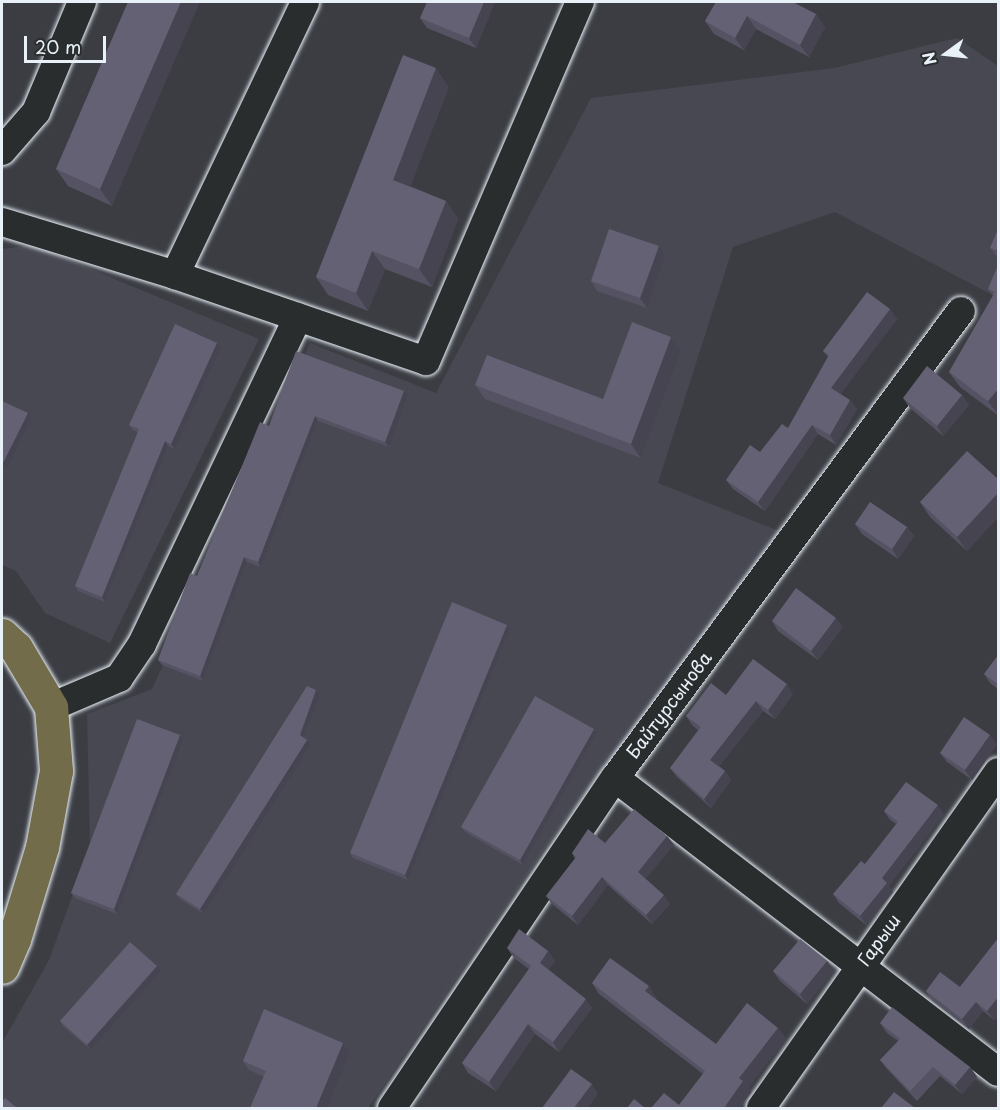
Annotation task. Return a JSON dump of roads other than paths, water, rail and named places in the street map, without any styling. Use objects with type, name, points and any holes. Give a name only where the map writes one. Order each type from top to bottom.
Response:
[{"type":"main road","points":[[2,635],[16,648],[51,707],[56,771],[42,848],[14,939],[2,968]]},
{"type":"street","points":[[2,151],[36,112],[82,2]]},
{"type":"street","points":[[175,275],[305,2]]},
{"type":"street","points":[[2,222],[175,275],[426,361],[579,2]]},
{"type":"street","name":"Байтурсынова","points":[[392,1108],[615,778],[961,311]]},
{"type":"street","points":[[51,707],[119,678],[142,644],[298,317]]},
{"type":"street","name":"Гарыш","points":[[761,1108],[999,772]]},
{"type":"street","points":[[615,778],[862,963],[999,1072]]}]
